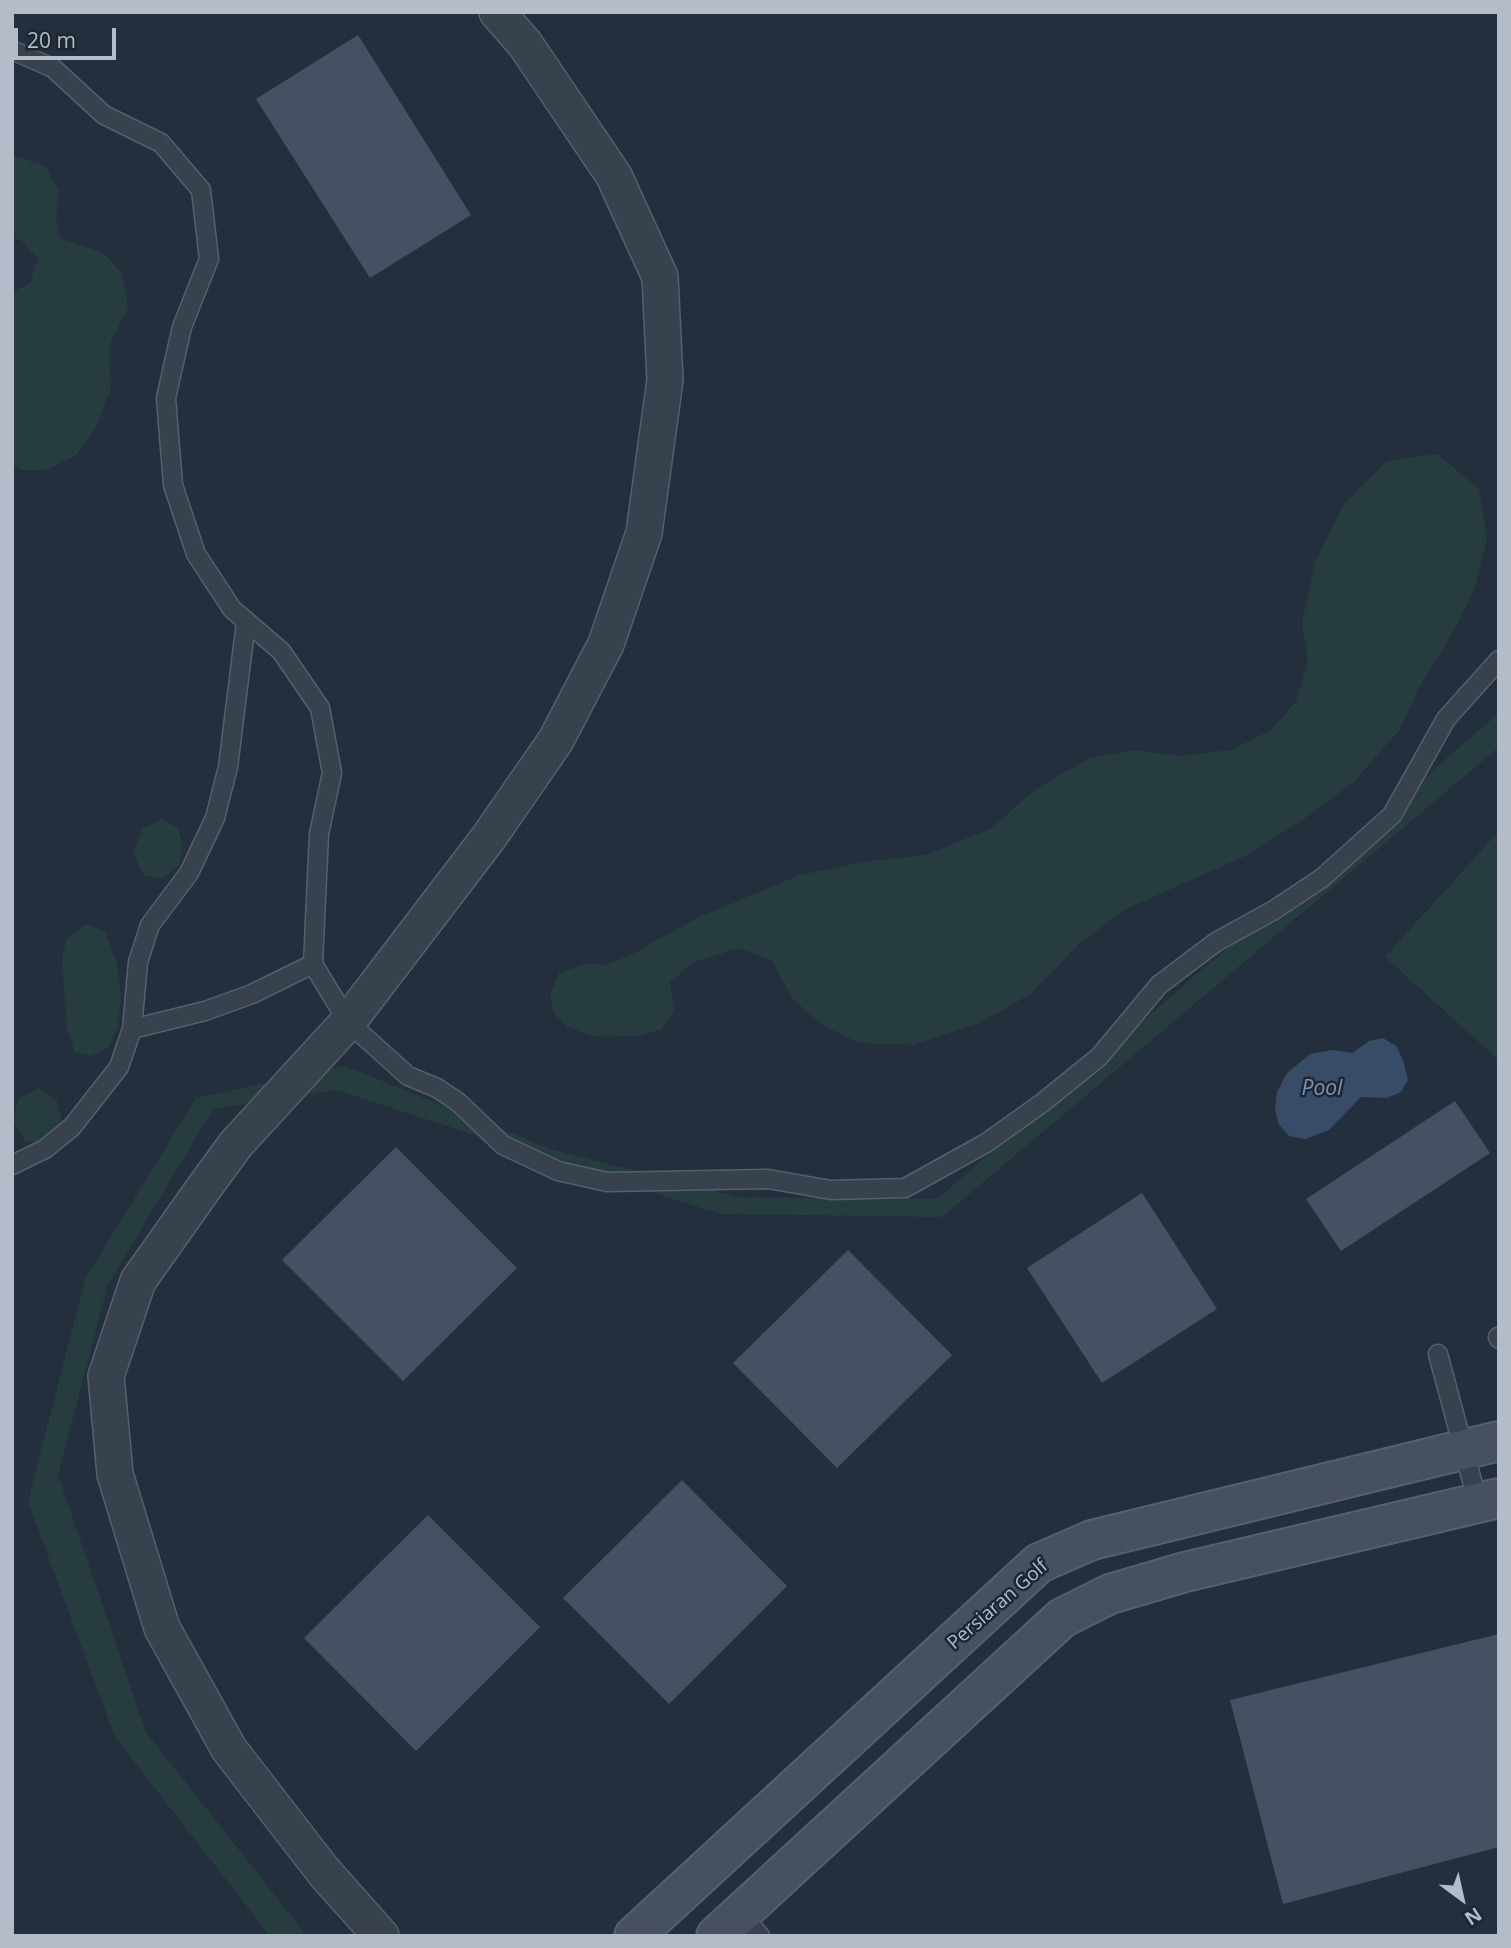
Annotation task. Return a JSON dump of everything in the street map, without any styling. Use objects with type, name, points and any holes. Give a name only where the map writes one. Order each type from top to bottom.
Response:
[{"type":"street","points":[[381,1936],[324,1872],[229,1749],[162,1628],[115,1474],[106,1376],[138,1281],[236,1144],[348,1021],[489,837],[555,740],[607,644],[644,534],[665,380],[660,277],[614,176],[525,44],[497,12]]},
{"type":"street","name":"Persiaran Golf","points":[[634,1936],[1039,1563],[1092,1540],[1481,1445]]},
{"type":"street","points":[[739,1928],[1062,1618],[1110,1594],[1185,1572],[1488,1501]]},
{"type":"lane","points":[[12,50],[53,68],[104,115],[161,143],[201,190],[209,259],[182,327],[166,398],[173,485],[196,554],[232,609],[281,651],[320,708],[332,773],[319,834],[313,964],[348,1021],[408,1076],[437,1088],[458,1102],[503,1145],[558,1171],[607,1182],[768,1179],[831,1190],[905,1188],[986,1143],[1042,1104],[1099,1057],[1159,985],[1216,942],[1275,910],[1322,878],[1392,815],[1446,719],[1499,660]]},
{"type":"lane","points":[[12,1165],[45,1149],[72,1127],[119,1067],[132,1029],[138,962],[150,925],[190,873],[215,818],[228,767],[246,622]]},
{"type":"lane","points":[[132,1029],[205,1011],[240,999],[313,964]]},
{"type":"lane","points":[[1438,1354],[1481,1445],[1488,1501]]},
{"type":"green space","points":[[12,155],[45,166],[59,191],[56,219],[61,239],[102,252],[122,273],[128,307],[109,346],[111,387],[97,426],[76,455],[46,470],[21,470],[12,464],[12,292],[30,283],[38,259],[20,239],[12,239]]},
{"type":"green space","points":[[1437,454],[1479,489],[1487,539],[1475,588],[1451,636],[1418,689],[1400,729],[1354,782],[1298,823],[1245,856],[1126,909],[1082,941],[1029,995],[977,1024],[912,1045],[858,1043],[821,1024],[793,999],[771,960],[739,948],[694,962],[670,982],[674,1011],[661,1030],[636,1036],[597,1037],[567,1027],[553,1012],[550,994],[559,973],[585,964],[606,965],[629,956],[695,919],[800,875],[862,862],[926,855],[990,829],[1036,789],[1090,758],[1137,750],[1180,756],[1231,750],[1271,730],[1296,702],[1308,659],[1302,622],[1315,563],[1344,503],[1387,461]]},
{"type":"green space","points":[[1499,713],[1499,747],[942,1217],[720,1214],[336,1090],[213,1109],[108,1284],[58,1475],[146,1732],[307,1936],[270,1936],[115,1737],[28,1502],[85,1279],[196,1098],[345,1066],[553,1150],[738,1197],[937,1199]]},
{"type":"green space","points":[[162,819],[178,828],[183,847],[179,865],[163,879],[144,876],[133,854],[142,829]]},
{"type":"green space","points":[[1499,832],[1499,1060],[1385,957]]},
{"type":"green space","points":[[85,924],[105,931],[117,965],[121,996],[118,1026],[109,1047],[91,1056],[75,1052],[67,1030],[62,960],[67,938]]},
{"type":"green space","points":[[38,1088],[57,1101],[62,1120],[49,1141],[26,1142],[13,1123],[18,1099]]},
{"type":"water","name":"Pool","points":[[1383,1038],[1396,1046],[1403,1060],[1408,1080],[1401,1092],[1387,1098],[1361,1097],[1329,1130],[1305,1139],[1289,1136],[1279,1125],[1275,1110],[1277,1092],[1287,1073],[1310,1054],[1333,1050],[1352,1053],[1369,1041]]},
{"type":"building","points":[[358,35],[471,215],[370,278],[256,99]]},
{"type":"building","points":[[1455,1101],[1490,1153],[1341,1251],[1306,1199]]},
{"type":"building","points":[[396,1147],[517,1268],[403,1381],[282,1260]]},
{"type":"building","points":[[1142,1193],[1217,1309],[1102,1383],[1027,1268]]},
{"type":"building","points":[[848,1250],[952,1355],[837,1468],[733,1363]]},
{"type":"building","points":[[682,1480],[787,1586],[669,1704],[563,1598]]},
{"type":"building","points":[[428,1515],[540,1627],[416,1751],[304,1638]]},
{"type":"building","points":[[1499,1634],[1499,1847],[1283,1904],[1230,1700]]}]
